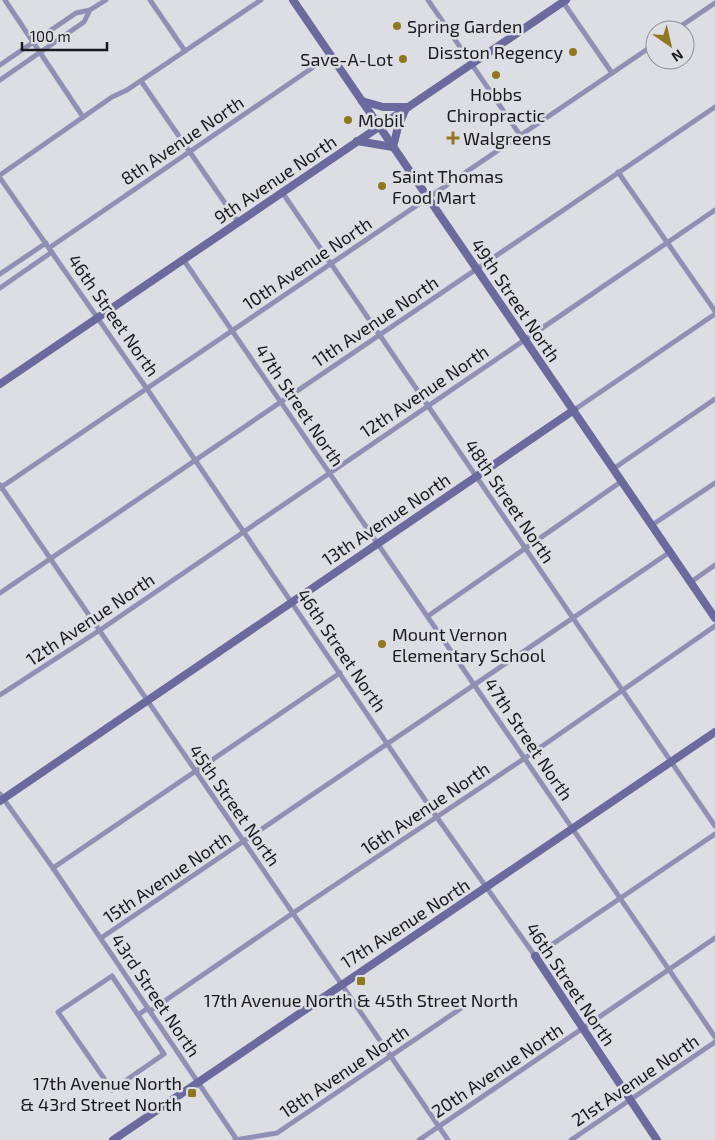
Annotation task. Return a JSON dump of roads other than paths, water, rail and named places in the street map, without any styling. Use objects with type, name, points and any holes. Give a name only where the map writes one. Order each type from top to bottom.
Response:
[{"type":"street","points":[[5,0],[83,116]]},
{"type":"street","points":[[0,65],[76,13],[90,10],[106,0]]},
{"type":"street","points":[[150,0],[185,51]]},
{"type":"street","points":[[0,176],[83,116],[141,81],[261,0]]},
{"type":"street","name":"49th Street North","points":[[293,0],[715,618]]},
{"type":"street","points":[[428,0],[520,135]]},
{"type":"street","points":[[564,1],[612,73]]},
{"type":"street","name":"9th Avenue North","points":[[0,384],[564,1]]},
{"type":"street","points":[[690,20],[713,4]]},
{"type":"street","points":[[0,80],[84,22],[90,10]]},
{"type":"street","name":"10th Avenue North","points":[[0,487],[645,51]]},
{"type":"street","name":"8th Avenue North","points":[[0,288],[49,248],[330,55]]},
{"type":"street","points":[[141,81],[238,222]]},
{"type":"street","points":[[358,141],[393,147],[398,127],[408,107],[383,107],[362,101]]},
{"type":"street","name":"11th Avenue North","points":[[0,593],[715,107]]},
{"type":"street","points":[[618,172],[715,313]]},
{"type":"street","name":"46th Street North","points":[[0,176],[147,389],[436,816],[536,956],[582,1029],[657,1140]]},
{"type":"street","name":"48th Street North","points":[[282,192],[715,826]]},
{"type":"street","name":"12th Avenue North","points":[[0,696],[100,630],[715,210]]},
{"type":"street","name":"8th Avenue North","points":[[0,274],[49,248]]},
{"type":"street","name":"47th Street North","points":[[183,259],[715,1037]]},
{"type":"street","name":"13th Avenue North","points":[[1,798],[378,544],[715,313]]},
{"type":"street","points":[[613,469],[715,399]]},
{"type":"street","points":[[428,616],[622,482]]},
{"type":"street","points":[[652,525],[715,483]]},
{"type":"street","name":"45th Street North","points":[[0,487],[100,630],[146,701],[342,983],[448,1140]]},
{"type":"street","name":"15th Avenue North","points":[[101,938],[244,843],[670,552]]},
{"type":"street","points":[[691,582],[715,565]]},
{"type":"street","name":"16th Avenue North","points":[[138,1014],[149,1010],[525,758],[715,626]]},
{"type":"street","points":[[53,868],[196,773],[340,673]]},
{"type":"street","name":"17th Avenue North","points":[[112,1140],[715,732]]},
{"type":"street","name":"43rd Street North","points":[[1,798],[53,868],[236,1140]]},
{"type":"street","points":[[536,956],[715,834]]},
{"type":"street","name":"20th Avenue North","points":[[419,1140],[715,938]]},
{"type":"street","points":[[112,976],[138,1014],[164,1054],[112,1090],[58,1012],[112,976]]},
{"type":"street","name":"18th Avenue North","points":[[236,1140],[277,1133],[460,1009]]},
{"type":"street","name":"21st Avenue North","points":[[572,1140],[715,1042]]},
{"type":"place","name":"Spring Garden","points":[[397,26]]},
{"type":"place","name":"Disston Regency","points":[[573,52]]},
{"type":"place","name":"Save-A-Lot","points":[[403,59]]},
{"type":"place","name":"Hobbs Chiropractic","points":[[496,75]]},
{"type":"place","name":"Mobil","points":[[348,120]]},
{"type":"place","name":"Walgreens","points":[[453,138]]},
{"type":"place","name":"Saint Thomas Food Mart","points":[[382,186]]},
{"type":"place","name":"Mount Vernon Elementary School","points":[[382,644]]},
{"type":"place","name":"17th Avenue North & 45th Street North","points":[[361,981]]},
{"type":"place","name":"17th Avenue North & 43rd Street North","points":[[192,1093]]}]
